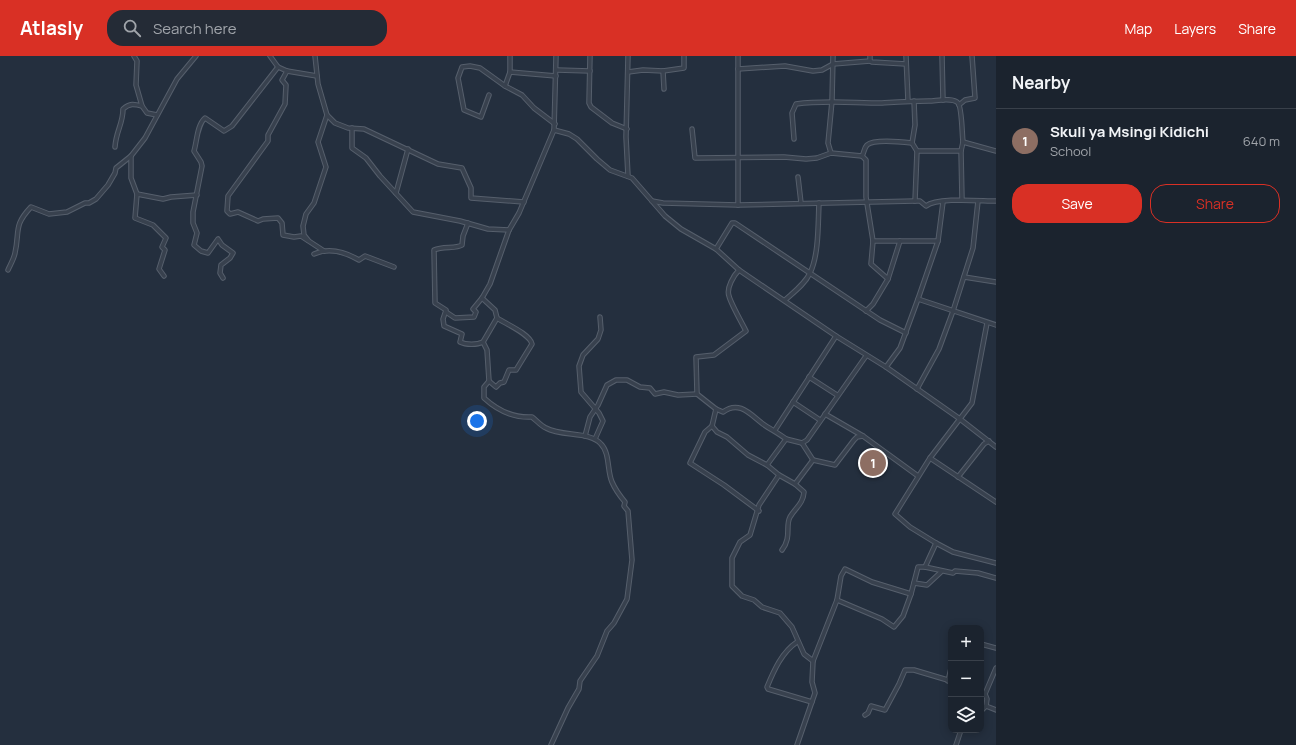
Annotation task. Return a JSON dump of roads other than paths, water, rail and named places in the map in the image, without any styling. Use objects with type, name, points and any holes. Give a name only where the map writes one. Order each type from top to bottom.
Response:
[{"type":"street","points":[[134,56],[137,60],[136,85],[142,106],[147,113],[156,115]]},
{"type":"street","points":[[8,270],[15,253],[16,230],[22,218],[31,207],[49,214],[67,212],[96,199],[108,185],[115,174],[116,168],[131,156],[145,138],[176,79],[196,56]]},
{"type":"street","points":[[270,56],[278,67],[287,71],[317,76]]},
{"type":"street","points":[[315,56],[317,76],[327,115],[335,123],[352,128],[364,129],[438,164],[462,168],[471,188],[471,198],[524,202]]},
{"type":"street","points":[[504,86],[510,72],[510,56]]},
{"type":"street","points":[[468,223],[463,236],[462,246],[442,247],[434,250],[435,303],[455,318],[474,317],[476,312],[473,309],[482,298],[497,267],[509,230],[524,202],[554,130],[557,70],[556,56]]},
{"type":"street","points":[[590,56],[589,103],[591,107],[612,124],[627,129]]},
{"type":"street","points":[[628,56],[628,176]]},
{"type":"street","points":[[628,72],[643,70],[663,71],[684,68],[684,56]]},
{"type":"street","points":[[738,56],[738,205]]},
{"type":"street","points":[[831,153],[828,143],[832,101],[833,56]]},
{"type":"street","points":[[870,56],[870,61]]},
{"type":"street","points":[[906,56],[908,101]]},
{"type":"street","points":[[942,56],[943,100]]},
{"type":"street","points":[[959,105],[965,100],[975,98],[972,56]]},
{"type":"street","points":[[738,69],[785,66],[813,71],[822,70],[833,64],[870,61],[884,64],[906,64]]},
{"type":"street","points":[[489,95],[482,118],[464,110],[458,78],[462,67],[477,66],[504,86],[522,95],[534,108],[555,124]]},
{"type":"street","points":[[223,278],[220,273],[221,265],[230,258],[233,253],[222,245],[218,238],[208,253],[201,251],[194,244],[197,233],[193,223],[193,212],[202,162],[194,151],[202,120],[205,118],[224,131],[232,126],[278,67]]},
{"type":"street","points":[[557,70],[590,71]]},
{"type":"street","points":[[287,71],[282,80],[286,86],[284,104],[281,112],[259,156],[250,164],[228,196],[227,211],[230,214],[238,212],[258,221],[263,219],[278,218],[282,223],[283,235],[294,237],[301,236],[310,244],[324,251]]},
{"type":"street","points":[[663,71],[664,89]]},
{"type":"street","points":[[510,72],[556,76]]},
{"type":"street","points":[[794,139],[792,113],[796,104],[832,101],[884,103],[954,100],[962,109],[962,200]]},
{"type":"street","points":[[914,101],[916,125],[912,143],[916,151],[915,201]]},
{"type":"street","points":[[115,147],[116,134],[123,121],[123,109],[132,103],[142,106]]},
{"type":"street","points":[[310,244],[304,235],[303,226],[306,214],[314,203],[325,173],[325,160],[318,142],[327,115]]},
{"type":"street","points":[[352,128],[352,148],[366,158],[396,193],[415,212],[468,223],[488,229],[509,230]]},
{"type":"street","points":[[554,130],[558,129],[569,134],[616,174],[632,178],[665,216],[681,229],[716,249],[739,270],[866,356],[886,367],[992,442],[996,448]]},
{"type":"street","points":[[692,129],[695,158],[784,157],[806,159],[817,158],[831,153],[862,156],[866,160],[866,201],[873,240],[871,264],[888,279]]},
{"type":"street","points":[[862,156],[866,148],[871,143],[901,141],[912,143]]},
{"type":"street","points":[[963,142],[996,151]]},
{"type":"street","points":[[396,193],[408,149]]},
{"type":"street","points":[[916,151],[961,151]]},
{"type":"street","points":[[131,156],[131,178],[137,194],[135,218],[153,225],[166,238],[162,247],[165,250],[159,269],[164,276]]},
{"type":"street","points":[[798,177],[801,203]]},
{"type":"street","points":[[137,194],[163,199],[197,195]]},
{"type":"street","points":[[652,200],[663,203],[738,205],[920,201],[926,206],[931,203],[962,200],[996,201]]},
{"type":"street","points":[[917,389],[939,349],[964,276],[973,248],[978,201]]},
{"type":"street","points":[[886,367],[900,348],[918,299],[938,241],[943,202]]},
{"type":"street","points":[[784,300],[799,288],[810,273],[816,251],[819,203]]},
{"type":"street","points":[[716,249],[732,223],[735,223],[866,311],[906,333]]},
{"type":"street","points":[[873,240],[938,241]]},
{"type":"street","points":[[866,311],[873,304],[888,279],[900,241]]},
{"type":"street","points":[[314,254],[330,250],[349,254],[359,260],[365,256],[394,268]]},
{"type":"street","points":[[697,394],[696,357],[714,355],[746,331],[728,295],[730,285],[735,274],[739,270]]},
{"type":"street","points":[[964,276],[996,282]]},
{"type":"street","points":[[446,312],[443,319],[444,326],[462,334],[460,342],[463,344],[475,345],[483,342],[497,318],[495,310],[482,298]]},
{"type":"street","points":[[918,299],[996,325]]},
{"type":"street","points":[[595,439],[603,424],[596,409],[581,392],[579,366],[583,355],[598,339],[601,330],[600,317]]},
{"type":"street","points":[[489,381],[496,387],[500,383],[504,382],[509,370],[516,370],[532,344],[532,341],[518,330],[497,318]]},
{"type":"street","points":[[987,323],[972,403],[930,458],[895,514],[910,526],[953,552],[996,563]]},
{"type":"street","points":[[775,430],[836,336]]},
{"type":"street","points":[[483,342],[487,350],[489,381],[484,387],[484,398],[499,409],[514,416],[532,417],[545,428],[558,432],[589,436],[595,439],[602,445],[611,481],[625,502],[624,506],[628,511],[632,543],[631,578],[627,599],[614,623],[607,631],[597,656],[580,681],[579,689],[568,708],[551,745]]},
{"type":"street","points":[[802,443],[807,440],[837,395],[866,356]]},
{"type":"street","points":[[809,377],[837,395]]},
{"type":"street","points":[[585,436],[590,418],[596,409],[607,385],[621,379],[627,380],[640,387],[650,388],[655,394],[664,392],[678,395],[697,394],[716,409],[723,412],[729,407],[736,407],[746,410],[764,425],[775,430],[786,439],[802,443],[813,460],[835,466],[854,440],[857,437],[863,436]]},
{"type":"street","points":[[794,402],[820,420]]},
{"type":"street","points":[[716,409],[712,426],[704,432],[690,463],[724,485],[759,512]]},
{"type":"street","points":[[825,414],[863,436],[918,476]]},
{"type":"street","points":[[712,426],[717,432],[727,437],[748,455],[767,465],[804,492],[803,499],[790,517],[789,537],[782,550]]},
{"type":"street","points":[[767,465],[786,439]]},
{"type":"street","points":[[958,477],[984,444],[992,442]]},
{"type":"street","points":[[930,458],[996,502]]},
{"type":"street","points":[[795,484],[813,460]]},
{"type":"street","points":[[779,475],[759,506],[759,512],[754,521],[750,535],[740,542],[732,558],[732,586],[742,596],[754,600],[762,608],[780,613],[792,628],[797,642],[804,654],[813,662]]},
{"type":"street","points":[[925,568],[936,542]]},
{"type":"street","points":[[837,600],[882,619],[894,627],[903,616],[911,594],[918,567],[953,574],[955,570],[996,578]]},
{"type":"street","points":[[797,745],[815,693],[812,682],[813,662],[837,600],[845,569],[872,582],[911,594]]},
{"type":"street","points":[[914,583],[927,585],[941,572]]},
{"type":"street","points":[[797,642],[780,660],[767,686],[768,689],[812,702]]},
{"type":"street","points":[[984,645],[996,648]]},
{"type":"street","points":[[984,691],[996,668]]},
{"type":"street","points":[[865,715],[868,713],[871,706],[884,710],[905,670],[914,670],[948,681]]},
{"type":"street","points":[[984,694],[987,699],[986,706],[996,710]]},
{"type":"street","points":[[956,745],[960,733]]},
{"type":"place","name":"Skuli ya Msingi Kidichi","points":[[873,463]]}]
